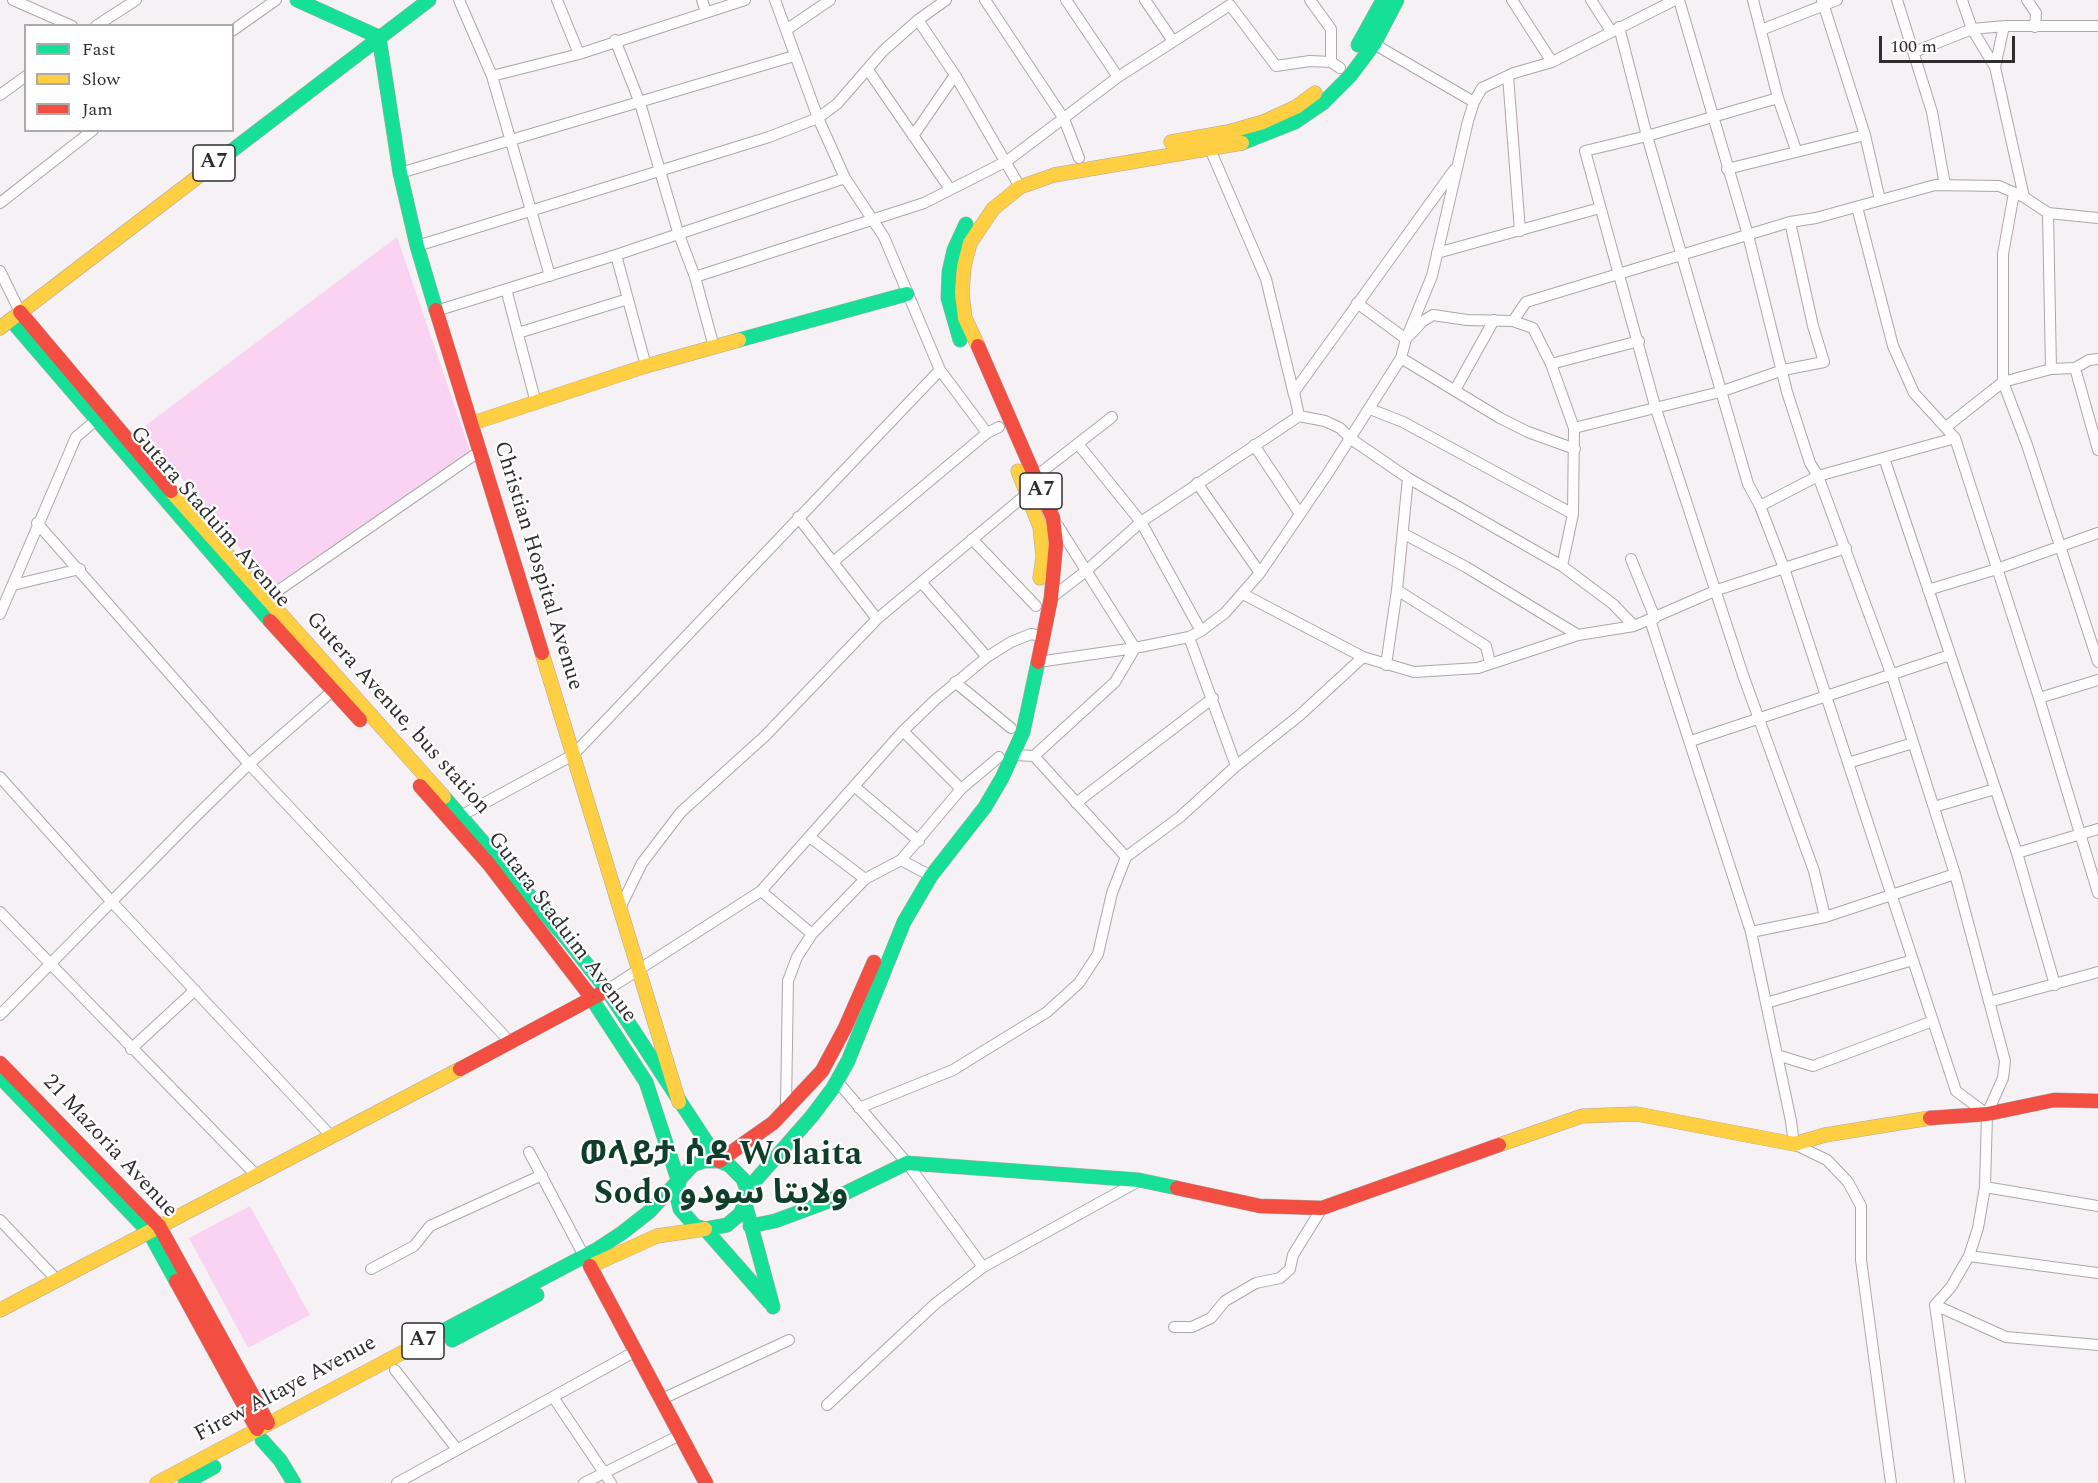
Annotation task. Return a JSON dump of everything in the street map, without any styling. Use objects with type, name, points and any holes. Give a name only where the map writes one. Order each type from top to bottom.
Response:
[{"type":"main road","points":[[297,0],[379,37]]},
{"type":"main road","name":"A7","points":[[10,320],[429,0]]},
{"type":"main road","name":"A7","points":[[705,1229],[727,1225],[740,1214],[746,1197],[812,1116],[837,1081],[848,1061],[926,873],[985,807],[1014,755],[1023,732],[1038,662],[1036,606],[1043,557],[1040,527],[1034,486],[965,318],[962,293],[964,267],[970,243],[993,209],[1018,181],[1048,164],[1228,132],[1263,122],[1296,107],[1315,93],[1335,65],[1362,40],[1383,0]]},
{"type":"main road","name":"A7","points":[[679,1183],[685,1171],[693,1165],[704,1161],[719,1161],[786,1111],[822,1071],[845,1028],[885,935],[980,794],[999,757],[1011,728],[1037,635],[1051,598],[1056,559],[1053,518],[1034,486],[993,430],[952,319],[948,298],[949,272],[954,250],[968,219],[997,187],[1018,181],[1257,139],[1295,123],[1323,103],[1341,85],[1374,44],[1397,0]]},
{"type":"main road","name":"Christian Hospital Avenue","points":[[379,37],[400,172],[417,246],[679,1102]]},
{"type":"main road","points":[[473,423],[646,366],[907,294]]},
{"type":"main road","name":"Gutera Avenue, bus station","points":[[10,320],[101,416],[266,599],[337,687]]},
{"type":"main road","name":"Gutara Staduim Avenue","points":[[101,416],[220,565],[337,687],[456,818],[592,998],[646,1082],[679,1183]]},
{"type":"main road","name":"Gutera Avenue, bus station","points":[[456,818],[566,938],[607,990],[719,1161]]},
{"type":"main road","points":[[0,1310],[258,1177],[607,990]]},
{"type":"main road","name":"21 Mazoria Avenue","points":[[0,1063],[154,1229],[294,1483]]},
{"type":"main road","name":"21 Mazoria Avenue","points":[[0,1077],[154,1229]]},
{"type":"main road","points":[[750,1226],[775,1221],[829,1201],[907,1163],[1139,1180],[1260,1206],[1322,1208],[1582,1116],[1637,1114],[1794,1144],[1825,1135],[1939,1117],[1987,1114],[2054,1100],[2098,1101]]},
{"type":"main road","points":[[679,1183],[676,1192],[680,1209],[695,1226],[705,1229],[773,1307],[750,1226],[746,1197],[739,1173],[719,1161]]},
{"type":"main road","name":"Firew Altaye Avenue","points":[[587,1261],[679,1183]]},
{"type":"main road","name":"Firew Altaye Avenue","points":[[157,1483],[265,1432],[587,1261],[657,1236],[705,1229]]},
{"type":"main road","points":[[587,1261],[706,1483]]},
{"type":"main road","name":"Firew Altaye Avenue","points":[[185,1483],[265,1432]]},
{"type":"street","points":[[13,0],[67,24]]},
{"type":"street","points":[[99,24],[136,0]]},
{"type":"street","points":[[234,30],[276,0]]},
{"type":"street","points":[[459,0],[492,76],[550,276]]},
{"type":"street","points":[[557,0],[579,54]]},
{"type":"street","points":[[702,0],[706,12]]},
{"type":"street","points":[[492,76],[579,54],[615,40],[745,0]]},
{"type":"street","points":[[775,0],[818,118],[845,178],[884,237],[940,370],[993,430],[833,562]]},
{"type":"street","points":[[786,30],[830,0]]},
{"type":"street","points":[[417,246],[661,168],[769,137],[818,118],[837,104],[883,51],[918,20],[946,0]]},
{"type":"street","points":[[985,0],[1064,119],[1079,158]]},
{"type":"street","points":[[1066,0],[1118,77]]},
{"type":"street","points":[[1145,0],[1173,41]]},
{"type":"street","points":[[695,277],[872,222],[924,203],[1006,161],[1118,77],[1228,2],[1276,66],[1310,61],[1335,65],[1331,29],[1310,0]]},
{"type":"street","points":[[1512,0],[1552,62]]},
{"type":"street","points":[[1590,0],[1615,29],[1683,254],[1720,392],[1748,484],[1760,506],[1784,568],[1956,1091],[1987,1114]]},
{"type":"street","points":[[1038,662],[1135,648],[1189,636],[1202,631],[1243,594],[1260,573],[1351,439],[1401,358],[1406,339],[1432,276],[1457,165],[1474,102],[1482,88],[1508,76],[1552,62],[1677,0],[1748,235],[1787,392],[1810,463],[1818,476],[1846,548],[1892,676],[1955,874],[2005,1061],[2003,1078],[1987,1114],[1985,1187],[1978,1228],[1969,1256],[1951,1287],[1935,1305],[1960,1483]]},
{"type":"street","points":[[1753,0],[1778,98],[1796,150]]},
{"type":"street","points":[[1761,30],[1837,0]]},
{"type":"street","points":[[1897,0],[1932,112],[1945,185]]},
{"type":"street","points":[[1962,0],[1972,29],[1995,68],[2019,195],[2003,254],[2003,382],[2027,445],[2098,662]]},
{"type":"street","points":[[2027,0],[2036,13],[2034,27]]},
{"type":"street","points":[[1822,4],[1864,135],[1880,200]]},
{"type":"street","points":[[918,20],[955,75],[1018,181]]},
{"type":"street","points":[[1914,52],[1972,29],[2004,26],[2098,26]]},
{"type":"street","points":[[1995,68],[2004,26]]},
{"type":"street","points":[[615,40],[640,103],[661,168],[678,232],[695,277],[714,347]]},
{"type":"street","points":[[1374,44],[1474,102]]},
{"type":"street","points":[[400,172],[794,56]]},
{"type":"street","points":[[868,70],[950,189]]},
{"type":"street","points":[[913,136],[955,75]]},
{"type":"street","points":[[1508,76],[1520,231]]},
{"type":"street","points":[[0,95],[24,77]]},
{"type":"street","points":[[1778,98],[1647,136],[1585,151],[1655,406],[1758,719],[1814,872],[1825,917]]},
{"type":"street","points":[[0,203],[90,132]]},
{"type":"street","points":[[1727,169],[1796,150],[1864,135]]},
{"type":"street","points":[[1210,149],[1266,279],[1299,416]]},
{"type":"street","points":[[1299,416],[1294,392],[1457,165]]},
{"type":"street","points":[[436,311],[616,255],[678,232],[845,178]]},
{"type":"street","points":[[1513,321],[1526,302],[1790,222],[1857,207],[1935,184],[1999,186],[2048,213],[2098,218]]},
{"type":"street","points":[[1857,207],[1893,346],[1914,393],[1955,438],[2039,698],[2098,893]]},
{"type":"street","points":[[1437,254],[1600,208]]},
{"type":"street","points":[[2048,213],[2051,369]]},
{"type":"street","points":[[1574,428],[1655,406],[1720,392],[1783,370],[1824,362],[1813,326],[1790,222]]},
{"type":"street","points":[[616,255],[646,366]]},
{"type":"street","points":[[0,271],[10,320]]},
{"type":"street","points":[[506,289],[536,403]]},
{"type":"street","points":[[518,333],[628,300]]},
{"type":"street","points":[[1357,303],[1406,339]]},
{"type":"street","points":[[1406,339],[1422,321],[1433,315],[1467,320],[1513,321],[1533,328],[1551,364],[1574,428],[1573,514],[1562,566]]},
{"type":"street","points":[[1455,390],[1494,320]]},
{"type":"street","points":[[1551,364],[1639,341]]},
{"type":"street","points":[[1401,358],[1528,432],[1575,449]]},
{"type":"street","points":[[1946,427],[2003,382],[2051,369],[2075,368],[2089,360],[2098,359]]},
{"type":"street","points":[[2075,368],[2098,450]]},
{"type":"street","points":[[456,818],[573,755],[940,370]]},
{"type":"street","points":[[1370,409],[1403,422],[1573,514]]},
{"type":"street","points":[[0,614],[37,523],[76,437],[101,416]]},
{"type":"street","points":[[1051,598],[1086,571],[1140,522],[1299,416],[1325,421],[1340,428],[1351,439],[1408,478],[1562,566],[1613,604],[1634,626]]},
{"type":"street","points":[[620,908],[642,863],[681,812],[765,736],[877,619],[1112,417]]},
{"type":"street","points":[[1760,506],[1818,476],[1955,438]]},
{"type":"street","points":[[1078,444],[1140,522],[1202,631]]},
{"type":"street","points":[[1254,445],[1300,514]]},
{"type":"street","points":[[266,599],[480,451]]},
{"type":"street","points":[[1884,458],[2017,853],[2055,985]]},
{"type":"street","points":[[1386,665],[1404,534],[1408,478]]},
{"type":"street","points":[[1197,483],[1260,573]]},
{"type":"street","points":[[798,517],[877,619]]},
{"type":"street","points":[[1053,518],[1135,648]]},
{"type":"street","points":[[37,523],[80,569],[249,764],[511,1043]]},
{"type":"street","points":[[1928,590],[1997,569],[2098,533]]},
{"type":"street","points":[[1404,534],[1466,567],[1578,635]]},
{"type":"street","points":[[972,539],[1036,606]]},
{"type":"street","points":[[1243,594],[1363,657],[1386,665],[1414,672],[1478,668],[1578,635],[1634,626],[1717,590],[1846,548]]},
{"type":"street","points":[[1631,560],[1653,619],[1751,932],[1794,1144],[1827,1160],[1848,1182],[1861,1206],[1861,1260],[1891,1483]]},
{"type":"street","points":[[13,585],[80,569]]},
{"type":"street","points":[[921,582],[987,657]]},
{"type":"street","points":[[1397,590],[1486,646],[1490,663]]},
{"type":"street","points":[[607,990],[761,891],[811,838],[903,731],[987,657],[1037,635]]},
{"type":"street","points":[[1189,636],[1214,698],[1236,766]]},
{"type":"street","points":[[1034,756],[1108,689],[1135,648]]},
{"type":"street","points":[[1691,741],[1950,655]]},
{"type":"street","points":[[859,1108],[953,1070],[1047,1012],[1079,983],[1098,954],[1112,893],[1126,857],[1180,817],[1236,766],[1300,715],[1363,657]]},
{"type":"street","points":[[2039,698],[2098,680]]},
{"type":"street","points":[[956,682],[1011,728]]},
{"type":"street","points":[[0,1015],[48,964],[249,764],[337,687]]},
{"type":"street","points":[[1077,803],[1214,698]]},
{"type":"street","points":[[903,731],[962,789]]},
{"type":"street","points":[[1848,763],[1913,743]]},
{"type":"street","points":[[1014,755],[1034,756],[1126,857]]},
{"type":"street","points":[[786,1111],[789,974],[812,934],[866,879],[901,860],[962,789],[999,757]]},
{"type":"street","points":[[0,777],[111,901],[332,1137]]},
{"type":"street","points":[[855,787],[919,841]]},
{"type":"street","points":[[1934,807],[1995,789]]},
{"type":"street","points":[[2017,853],[2098,829]]},
{"type":"street","points":[[811,838],[866,879]]},
{"type":"street","points":[[901,860],[926,873]]},
{"type":"street","points":[[1751,932],[1825,917],[1955,874]]},
{"type":"street","points":[[761,891],[812,934]]},
{"type":"street","points":[[0,912],[48,964],[258,1177]]},
{"type":"street","points":[[1766,1003],[1913,960]]},
{"type":"street","points":[[1989,1002],[2098,972]]},
{"type":"street","points":[[131,1049],[195,990]]},
{"type":"street","points":[[1777,1055],[1813,1066],[1933,1021]]},
{"type":"street","points":[[837,1081],[907,1163],[983,1267]]},
{"type":"street","points":[[530,1152],[587,1261]]},
{"type":"street","points":[[371,1269],[414,1246],[429,1226],[542,1175]]},
{"type":"street","points":[[827,1405],[935,1304],[983,1267],[1139,1180]]},
{"type":"street","points":[[1985,1187],[2098,1206]]},
{"type":"street","points":[[1174,1328],[1192,1327],[1211,1318],[1225,1301],[1256,1283],[1280,1278],[1290,1269],[1293,1255],[1322,1208]]},
{"type":"street","points":[[0,1220],[57,1280]]},
{"type":"street","points":[[1969,1256],[2098,1273]]},
{"type":"street","points":[[1935,1305],[2006,1337],[2098,1345]]},
{"type":"street","points":[[662,1399],[789,1340]]},
{"type":"street","points":[[397,1483],[456,1448],[636,1352]]},
{"type":"street","points":[[392,1365],[456,1448]]},
{"type":"street","points":[[553,1397],[611,1483]]},
{"type":"street","points":[[584,1483],[680,1435]]},
{"type":"shaded area","points":[[397,237],[470,451],[272,587],[141,429]]},
{"type":"shaded area","points":[[250,1206],[310,1315],[248,1348],[189,1238]]},
{"type":"traffic: fast","points":[[297,0],[379,37],[400,173],[417,246],[436,310]]},
{"type":"traffic: fast","points":[[221,159],[429,0]]},
{"type":"traffic: fast","points":[[1358,45],[1383,0]]},
{"type":"traffic: fast","points":[[1242,143],[1295,122],[1323,103],[1350,76],[1374,44],[1397,0]]},
{"type":"traffic: fast","points":[[960,340],[948,298],[949,272],[954,250],[966,224]]},
{"type":"traffic: fast","points":[[739,340],[907,294]]},
{"type":"traffic: fast","points":[[11,320],[270,621]]},
{"type":"traffic: fast","points":[[747,1190],[812,1116],[833,1088],[848,1061],[904,922],[931,876],[985,807],[1002,778],[1023,732],[1038,662]]},
{"type":"traffic: fast","points":[[444,797],[566,938],[607,990],[719,1161]]},
{"type":"traffic: fast","points":[[588,993],[646,1082],[679,1183]]},
{"type":"traffic: fast","points":[[0,1077],[149,1232],[176,1281]]},
{"type":"traffic: fast","points":[[426,1340],[596,1250],[622,1233],[650,1211],[693,1165],[704,1161],[719,1161],[729,1165],[743,1179],[747,1190],[745,1203],[740,1214],[727,1225],[705,1229],[695,1226],[680,1209],[676,1192],[679,1183]]},
{"type":"traffic: fast","points":[[750,1226],[775,1221],[829,1201],[907,1163],[1139,1180],[1177,1188]]},
{"type":"traffic: fast","points":[[745,1203],[773,1307]]},
{"type":"traffic: fast","points":[[705,1229],[770,1303]]},
{"type":"traffic: fast","points":[[452,1340],[537,1295]]},
{"type":"traffic: fast","points":[[262,1440],[280,1460],[294,1483]]},
{"type":"traffic: fast","points":[[185,1483],[214,1467]]},
{"type":"traffic: slow","points":[[1171,142],[1228,132],[1263,122],[1296,107],[1315,93]]},
{"type":"traffic: slow","points":[[978,346],[965,318],[962,293],[964,267],[970,243],[993,209],[1020,187],[1054,175],[1242,143]]},
{"type":"traffic: slow","points":[[0,328],[221,159]]},
{"type":"traffic: slow","points":[[473,423],[646,366],[739,340]]},
{"type":"traffic: slow","points":[[1018,471],[1040,527],[1043,557],[1040,578]]},
{"type":"traffic: slow","points":[[171,491],[444,797]]},
{"type":"traffic: slow","points":[[542,653],[679,1102]]},
{"type":"traffic: slow","points":[[0,1310],[460,1069]]},
{"type":"traffic: slow","points":[[1499,1145],[1582,1116],[1637,1114],[1794,1144],[1825,1135],[1930,1118]]},
{"type":"traffic: slow","points":[[595,1264],[657,1236],[705,1229]]},
{"type":"traffic: slow","points":[[157,1483],[426,1340]]},
{"type":"traffic: jam","points":[[436,310],[542,653]]},
{"type":"traffic: jam","points":[[20,312],[171,491]]},
{"type":"traffic: jam","points":[[978,346],[1053,518],[1056,543],[1051,598],[1038,662]]},
{"type":"traffic: jam","points":[[270,621],[360,720]]},
{"type":"traffic: jam","points":[[420,786],[488,863],[588,993]]},
{"type":"traffic: jam","points":[[719,1161],[773,1123],[822,1071],[845,1028],[874,962]]},
{"type":"traffic: jam","points":[[460,1069],[600,994]]},
{"type":"traffic: jam","points":[[0,1063],[159,1226],[268,1423]]},
{"type":"traffic: jam","points":[[1930,1118],[1987,1114],[2054,1100],[2098,1101]]},
{"type":"traffic: jam","points":[[1177,1188],[1260,1206],[1322,1208],[1499,1145]]},
{"type":"traffic: jam","points":[[590,1266],[706,1483]]},
{"type":"traffic: jam","points":[[176,1281],[257,1429]]},
{"type":"district","name":"ወላይታ ሶዶ Wolaita Sodo ولايتا سودو","points":[[721,1176]]}]
